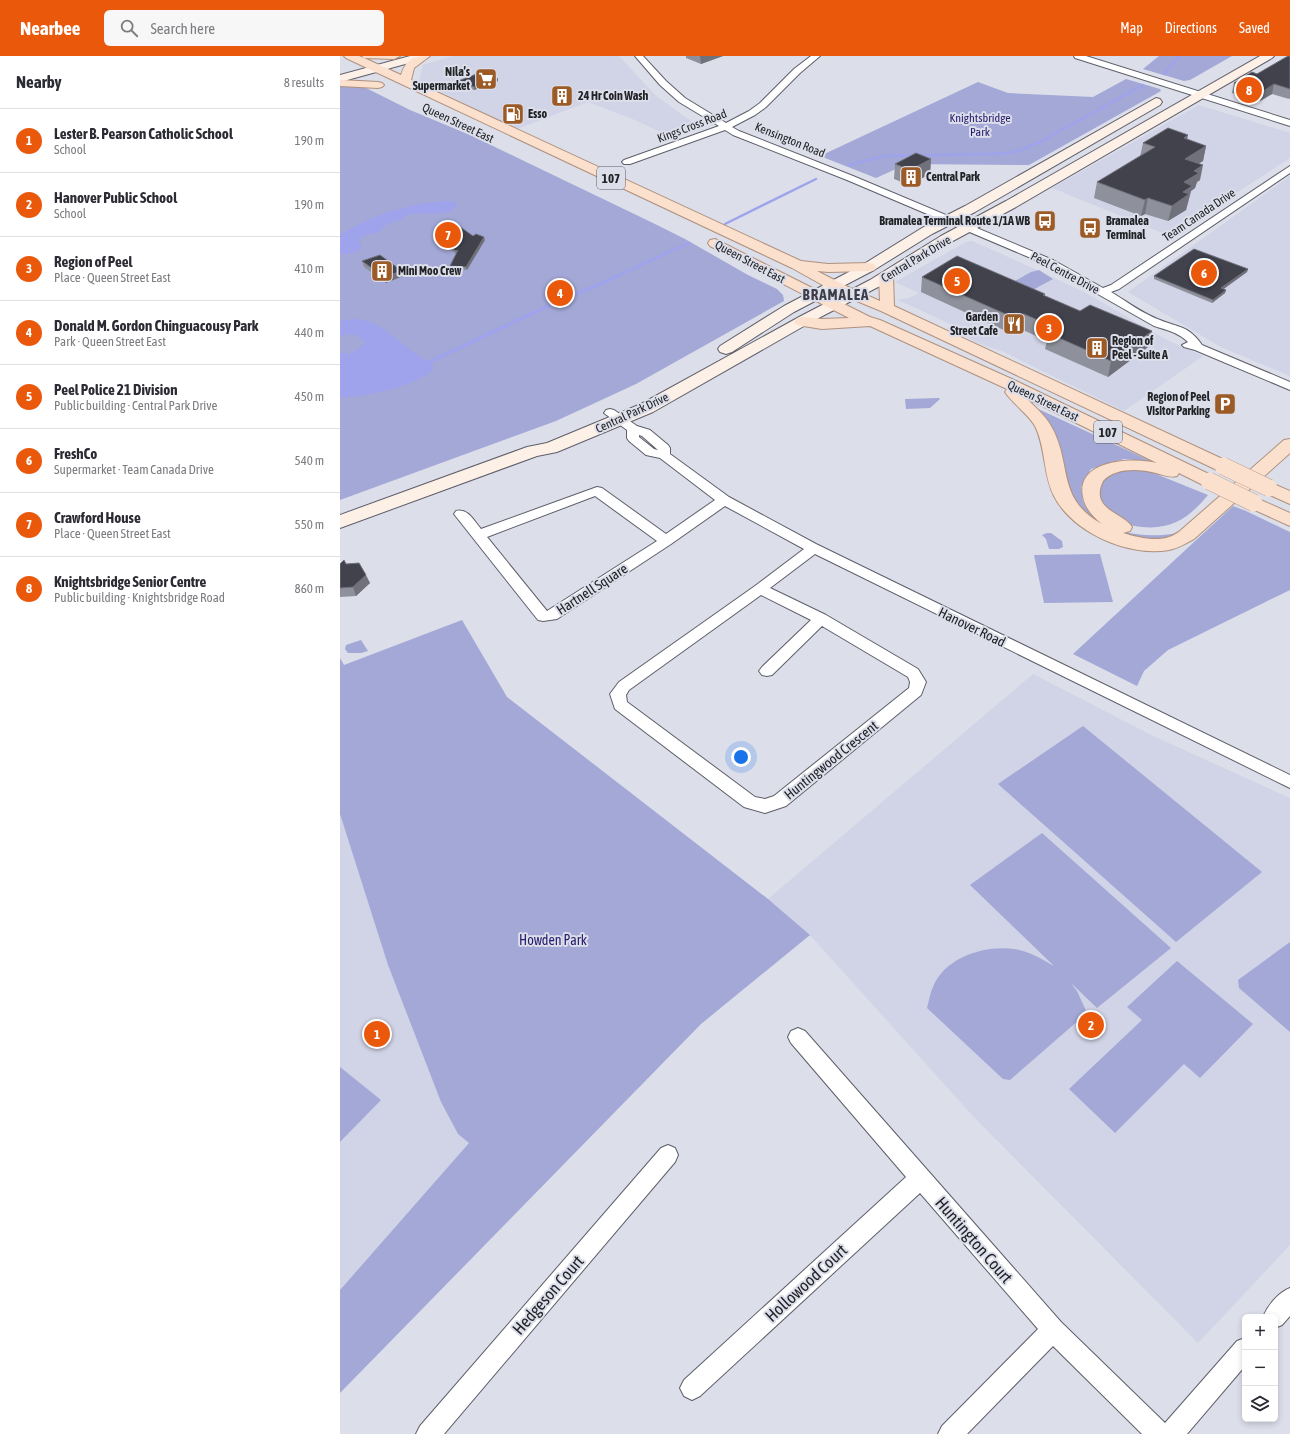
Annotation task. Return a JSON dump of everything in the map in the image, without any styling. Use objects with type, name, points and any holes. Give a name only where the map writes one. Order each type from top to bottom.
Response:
[{"type":"main road","name":"Queen Street East","points":[[350,56],[372,63],[405,82],[797,265],[812,275],[886,308],[1290,498]]},
{"type":"main road","points":[[372,63],[394,56]]},
{"type":"main road","points":[[405,82],[409,67],[424,56]]},
{"type":"main road","points":[[346,71],[392,92]]},
{"type":"main road","points":[[340,83],[378,85]]},
{"type":"main road","name":"Queen Street East","points":[[700,236],[865,320],[1008,384],[1290,520]]},
{"type":"main road","points":[[797,265],[828,268],[869,267]]},
{"type":"main road","points":[[886,276],[886,292],[889,299],[886,308]]},
{"type":"main road","points":[[802,322],[822,324],[840,322],[874,323]]},
{"type":"main road","points":[[1008,384],[1018,402],[1032,412],[1043,427],[1047,436],[1058,483],[1069,506],[1088,523],[1107,533],[1132,542],[1144,544],[1169,544],[1187,535],[1290,444]]},
{"type":"main road","points":[[1209,482],[1193,482],[1160,469],[1129,465],[1100,473],[1093,482],[1091,491],[1094,505],[1100,512],[1115,523],[1141,531],[1154,532],[1171,530],[1186,524],[1199,515],[1290,433]]},
{"type":"street","points":[[340,79],[346,71],[402,56]]},
{"type":"street","points":[[372,63],[424,56]]},
{"type":"street","name":"Kensington Road","points":[[639,56],[663,83],[682,100],[726,127],[968,228]]},
{"type":"street","name":"Kings Cross Road","points":[[627,162],[726,127],[752,114],[763,106],[797,71],[816,56]]},
{"type":"street","points":[[1078,56],[1290,123]]},
{"type":"street","name":"Central Park Drive","points":[[340,522],[533,451],[551,448],[620,421],[667,397],[886,276],[1199,94],[1268,56]]},
{"type":"street","name":"Central Park Drive","points":[[620,421],[686,374],[789,309],[869,267],[1196,80]]},
{"type":"street","name":"Team Canada Drive","points":[[1102,292],[1115,287],[1290,169]]},
{"type":"street","points":[[1030,174],[1031,186],[1035,190]]},
{"type":"street","name":"Peel Centre Drive","points":[[968,228],[1049,262],[1158,324],[1158,328],[1187,345],[1198,347],[1290,386]]},
{"type":"street","name":"Hanover Road","points":[[620,421],[633,438],[650,452],[664,455],[724,500],[814,548],[1290,782]]},
{"type":"street","points":[[478,535],[597,491],[666,541]]},
{"type":"street","name":"Hartnell Square","points":[[461,514],[543,616],[552,615],[666,541],[724,500]]},
{"type":"street","name":"Huntingwood Crescent","points":[[760,589],[821,619],[913,673],[918,682],[916,692],[780,801],[765,806],[750,802],[620,705],[618,694],[624,686],[760,589],[814,548]]},
{"type":"street","points":[[767,671],[821,619]]},
{"type":"street","name":"Huntington Court","points":[[798,1037],[1053,1330],[1159,1434]]},
{"type":"street","name":"Hedgeson Court","points":[[428,1434],[668,1155]]},
{"type":"street","name":"Hollowood Court","points":[[692,1388],[920,1178]]},
{"type":"street","points":[[1277,1314],[1290,1299]]},
{"type":"street","points":[[950,1434],[1053,1330]]},
{"type":"street","points":[[1172,1434],[1244,1350]]},
{"type":"shaded area","points":[[452,56],[619,56],[656,96],[698,126],[671,137],[635,120],[588,102],[517,129],[419,81],[423,65]]},
{"type":"shaded area","points":[[1199,105],[1290,133],[1290,158],[1170,236],[1052,188]]},
{"type":"shaded area","points":[[1290,176],[1290,376],[1221,347],[1128,292]]},
{"type":"shaded area","points":[[451,201],[458,204],[451,211],[443,213],[408,214],[401,220],[388,223],[379,232],[362,236],[359,241],[362,246],[358,251],[349,254],[340,254],[340,235],[366,221],[393,210],[422,204]]},
{"type":"shaded area","points":[[972,241],[1084,292],[1167,340],[1203,356],[1124,411],[1002,351],[980,344],[951,329],[955,326],[898,300],[909,298],[919,293],[895,282],[966,242]]},
{"type":"shaded area","points":[[355,319],[369,322],[382,328],[414,353],[433,365],[433,369],[430,373],[419,379],[398,388],[340,398],[340,353],[352,353],[366,343],[353,334],[346,334],[340,338],[340,321]]},
{"type":"shaded area","points":[[1033,674],[1153,736],[1290,798],[1290,1245],[1198,1343],[972,1115],[810,935],[768,899]]},
{"type":"shaded area","points":[[340,814],[388,965],[441,1102],[458,1134],[469,1143],[340,1290]]},
{"type":"green space","points":[[1159,56],[1232,56],[1190,80],[1184,81],[1143,69]]},
{"type":"green space","name":"Knightsbridge Park","points":[[1126,79],[1160,89],[1161,91],[1029,165],[907,164],[876,178],[820,156],[978,82],[1008,93],[1093,97]]},
{"type":"green space","points":[[340,85],[366,88],[410,110],[470,135],[655,224],[685,239],[748,275],[777,289],[783,295],[784,301],[636,384],[556,421],[340,500]]},
{"type":"green space","points":[[1039,270],[1053,279],[1018,298],[999,290],[1031,272]]},
{"type":"green space","points":[[905,399],[940,399],[930,408],[906,409]]},
{"type":"green space","points":[[1036,408],[1153,462],[1124,459],[1091,469],[1081,487],[1083,502],[1089,510],[1105,523],[1114,528],[1135,534],[1167,535],[1178,533],[1163,539],[1146,540],[1126,536],[1091,519],[1072,500]]},
{"type":"green space","points":[[1122,470],[1146,470],[1208,495],[1187,516],[1171,524],[1153,527],[1138,527],[1125,524],[1117,521],[1108,514],[1095,489],[1104,476]]},
{"type":"green space","points":[[1233,506],[1290,532],[1290,590],[1168,650],[1144,671],[1137,686],[1073,654]]},
{"type":"green space","points":[[1051,533],[1062,541],[1063,547],[1059,549],[1049,549],[1046,539],[1042,535]]},
{"type":"green space","points":[[1100,554],[1113,602],[1044,603],[1034,555]]},
{"type":"green space","name":"Howden Park","points":[[462,620],[507,697],[768,899],[810,935],[701,1024],[340,1393],[340,1290],[469,1143],[458,1134],[441,1102],[388,965],[340,814],[340,658],[344,665]]},
{"type":"green space","points":[[361,640],[368,651],[361,653],[348,653],[345,649],[346,645]]},
{"type":"green space","points":[[1083,726],[1262,872],[1176,942],[998,784]]},
{"type":"green space","points":[[1042,833],[1171,948],[1097,1008],[1071,983],[1077,991],[1087,1013],[1010,1080],[1003,1079],[927,1008],[933,987],[947,968],[967,955],[979,951],[1003,948],[1019,950],[1054,966],[970,885]]},
{"type":"green space","points":[[1290,942],[1290,1032],[1239,988],[1238,980]]},
{"type":"green space","points":[[1177,961],[1253,1024],[1200,1078],[1184,1064],[1115,1133],[1069,1089],[1142,1020],[1127,1007]]},
{"type":"green space","points":[[340,1067],[381,1100],[340,1142]]},
{"type":"building","points":[[1290,56],[1290,89],[1274,84],[1262,92],[1234,83],[1252,72],[1257,74]]},
{"type":"building","points":[[482,72],[498,79],[474,87],[458,81]]},
{"type":"building","points":[[1168,128],[1188,135],[1184,138],[1206,146],[1185,159],[1203,165],[1194,171],[1199,173],[1184,182],[1192,186],[1183,192],[1189,194],[1172,206],[1148,198],[1145,200],[1097,182],[1155,147],[1143,143]]},
{"type":"building","points":[[916,153],[931,159],[910,170],[895,164]]},
{"type":"building","points":[[456,224],[473,236],[476,234],[484,237],[466,267],[450,266],[458,250],[456,251],[433,233]]},
{"type":"building","points":[[1194,249],[1248,269],[1221,288],[1226,290],[1213,300],[1154,276]]},
{"type":"building","points":[[380,255],[402,271],[384,277],[362,261]]},
{"type":"building","points":[[957,256],[1045,294],[1043,295],[1080,311],[1090,305],[1152,331],[1111,361],[1048,333],[1056,328],[1024,314],[1021,315],[1016,313],[1010,316],[922,277]]},
{"type":"building","points":[[344,560],[346,564],[359,563],[366,575],[353,587],[340,588],[340,564]]},
{"type":"waterway","points":[[1164,74],[1179,56]]},
{"type":"waterway","points":[[849,165],[884,156],[989,154],[1008,153],[1021,150],[1040,142],[1143,85]]},
{"type":"waterway","points":[[725,224],[816,179]]},
{"type":"waterway","points":[[615,277],[689,243]]},
{"type":"waterway","points":[[425,364],[546,307],[618,276]]},
{"type":"place","name":"Nila’s Supermarket","points":[[486,79]]},
{"type":"place","name":"Knightsbridge Senior Centre","points":[[1249,90]]},
{"type":"place","name":"24 Hr Coin Wash","points":[[562,96]]},
{"type":"place","name":"Esso","points":[[513,114]]},
{"type":"place","name":"Central Park","points":[[911,177]]},
{"type":"place","name":"Bramalea Terminal Route 1/1A WB","points":[[1045,221]]},
{"type":"place","name":"Bramalea Terminal","points":[[1090,228]]},
{"type":"place","name":"Crawford House","points":[[448,235]]},
{"type":"place","name":"Mini Moo Crew","points":[[382,271]]},
{"type":"place","name":"FreshCo","points":[[1204,273]]},
{"type":"place","name":"Peel Police 21 Division","points":[[957,281]]},
{"type":"place","name":"Donald M. Gordon Chinguacousy Park","points":[[560,293]]},
{"type":"place","name":"Garden Street Cafe","points":[[1014,324]]},
{"type":"place","name":"Region of Peel","points":[[1049,328]]},
{"type":"place","name":"Region of Peel - Suite A","points":[[1097,348]]},
{"type":"place","name":"Region of Peel Visitor Parking","points":[[1225,404]]},
{"type":"place","name":"Hanover Public School","points":[[1091,1025]]},
{"type":"place","name":"Lester B. Pearson Catholic School","points":[[377,1034]]},
{"type":"district","name":"BRAMALEA","points":[[836,294]]}]
